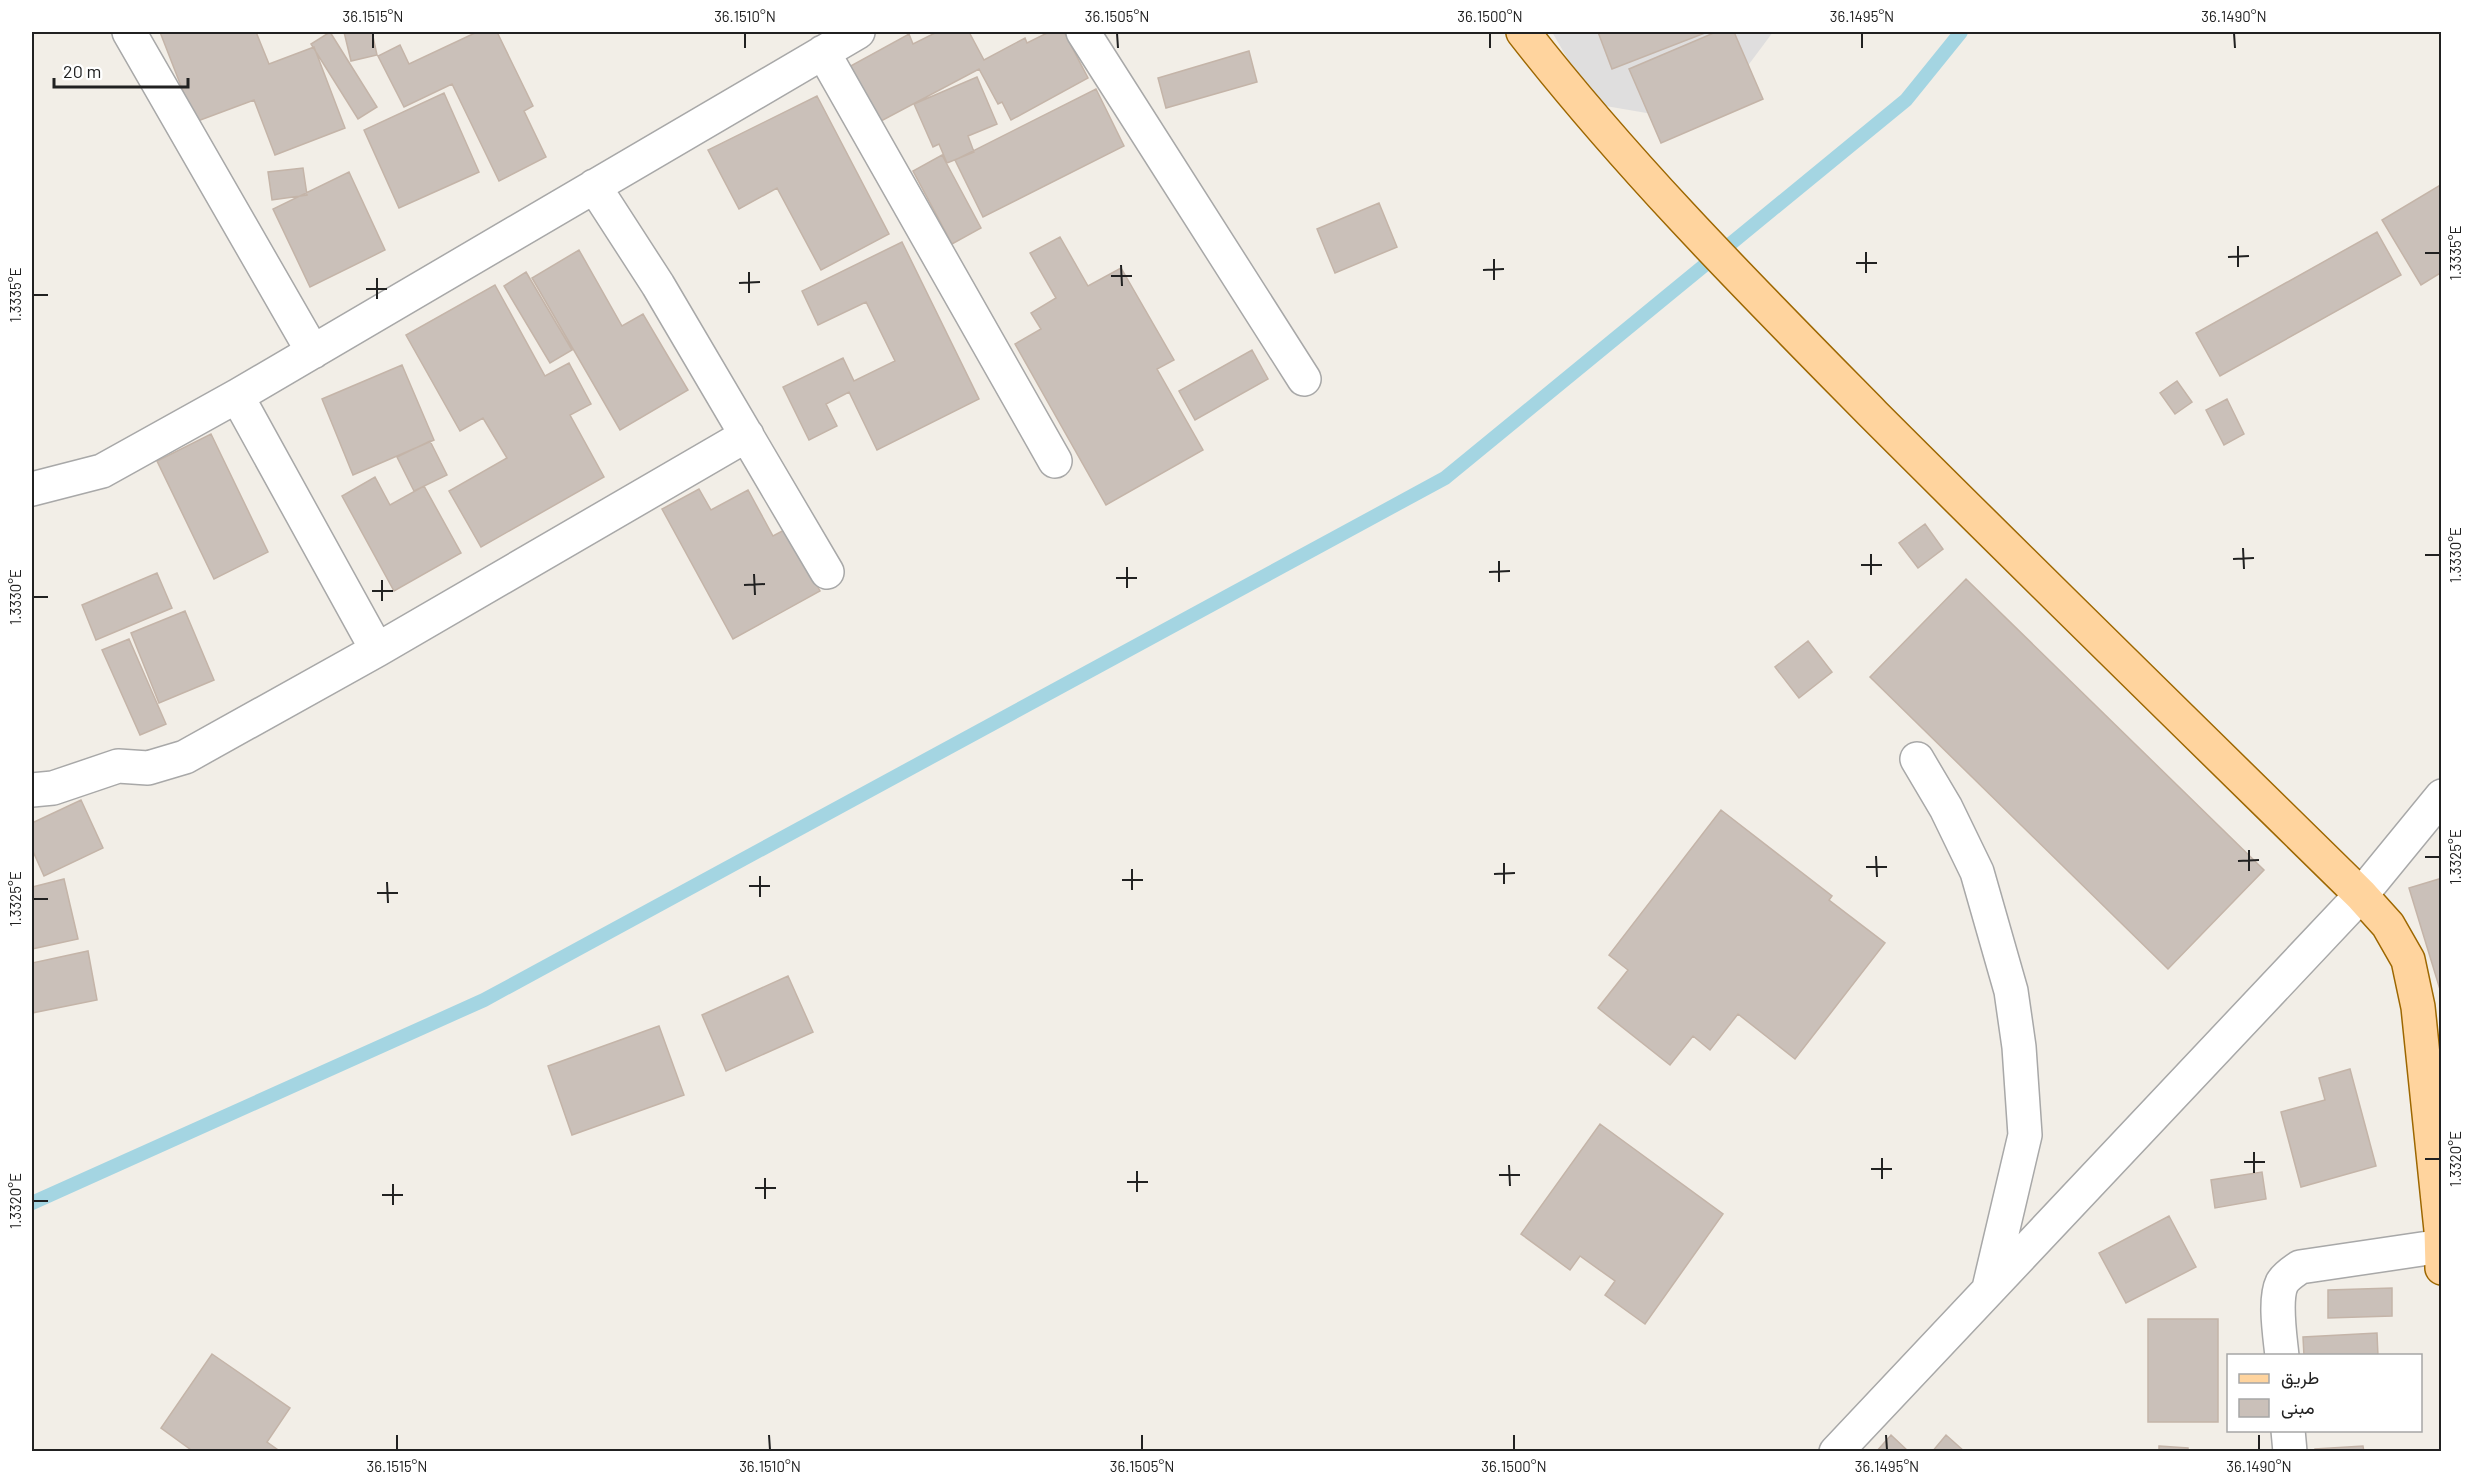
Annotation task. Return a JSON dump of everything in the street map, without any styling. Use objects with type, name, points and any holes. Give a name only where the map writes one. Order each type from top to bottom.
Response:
[{"type":"main road","points":[[1523,32],[1567,89],[1644,178],[1759,299],[2010,552],[2361,895],[2388,925],[2409,960],[2418,1007],[2442,1268]]},
{"type":"street","points":[[129,32],[313,352]]},
{"type":"street","points":[[32,489],[102,471],[313,352],[858,32]]},
{"type":"street","points":[[1083,32],[1304,379]]},
{"type":"street","points":[[823,52],[1055,461]]},
{"type":"street","points":[[594,186],[658,285],[827,572]]},
{"type":"street","points":[[237,396],[377,650]]},
{"type":"street","points":[[32,790],[53,788],[118,766],[148,768],[185,758],[377,650],[747,435]]},
{"type":"street","points":[[1917,759],[1946,808],[1977,872],[2011,991],[2018,1036],[2025,1135],[1988,1290]]},
{"type":"street","points":[[1836,1452],[2361,895],[2442,796]]},
{"type":"street","points":[[2282,1354],[2279,1301],[2282,1284],[2300,1267],[2441,1246]]},
{"type":"street","points":[[2288,1432],[2290,1452]]},
{"type":"shaded area","points":[[1552,32],[1773,32],[1705,123],[1594,104]]},
{"type":"building","points":[[160,32],[256,32],[269,64],[314,47],[345,128],[275,155],[254,100],[195,122]]},
{"type":"building","points":[[330,32],[377,107],[358,119],[311,44]]},
{"type":"building","points":[[344,32],[372,32],[377,55],[351,61]]},
{"type":"building","points":[[477,32],[497,32],[533,106],[524,111],[546,157],[499,181],[452,84],[404,107],[378,56],[400,45],[409,64]]},
{"type":"building","points":[[937,32],[969,32],[984,60],[1025,38],[1027,43],[1049,32],[1064,32],[1088,78],[1011,120],[1002,102],[998,104],[979,69],[866,129],[836,74],[909,34],[913,44]]},
{"type":"building","points":[[1598,32],[1704,32],[1705,33],[1612,69]]},
{"type":"building","points":[[1716,32],[1734,32],[1763,99],[1661,143],[1629,69]]},
{"type":"building","points":[[1249,51],[1257,82],[1166,108],[1158,78]]},
{"type":"building","points":[[977,77],[997,124],[968,136],[974,152],[947,163],[939,144],[933,147],[914,104]]},
{"type":"building","points":[[1096,89],[1124,146],[983,217],[955,160]]},
{"type":"building","points":[[444,93],[479,172],[399,208],[364,130]]},
{"type":"building","points":[[817,96],[889,234],[821,270],[777,188],[739,209],[708,150]]},
{"type":"building","points":[[942,155],[981,228],[952,244],[913,171]]},
{"type":"building","points":[[303,168],[307,195],[272,200],[268,172]]},
{"type":"building","points":[[349,172],[385,250],[310,287],[273,209]]},
{"type":"building","points":[[2442,184],[2442,272],[2421,285],[2382,220]]},
{"type":"building","points":[[1379,203],[1397,247],[1335,273],[1317,229]]},
{"type":"building","points":[[2377,232],[2401,275],[2220,376],[2196,333]]},
{"type":"building","points":[[1060,237],[1088,286],[1121,268],[1174,360],[1157,369],[1203,450],[1106,505],[1015,344],[1041,329],[1031,313],[1056,298],[1030,253]]},
{"type":"building","points":[[902,242],[979,399],[877,450],[849,392],[826,404],[837,426],[809,440],[783,387],[843,358],[854,381],[895,361],[866,302],[818,325],[802,291]]},
{"type":"building","points":[[579,250],[622,326],[643,314],[688,390],[620,430],[532,278]]},
{"type":"building","points":[[526,272],[572,350],[550,363],[504,286]]},
{"type":"building","points":[[495,285],[545,376],[569,363],[591,404],[570,415],[604,477],[481,547],[449,491],[507,458],[483,418],[460,431],[406,335]]},
{"type":"building","points":[[1252,350],[1268,379],[1195,420],[1179,391]]},
{"type":"building","points":[[402,365],[434,440],[353,475],[322,399]]},
{"type":"building","points":[[2177,381],[2192,402],[2175,414],[2160,393]]},
{"type":"building","points":[[2227,399],[2244,434],[2224,445],[2206,410]]},
{"type":"building","points":[[211,434],[268,552],[214,579],[157,461]]},
{"type":"building","points":[[430,441],[447,475],[414,491],[397,457]]},
{"type":"building","points":[[375,477],[390,505],[424,486],[461,553],[394,591],[342,496]]},
{"type":"building","points":[[699,489],[711,510],[748,490],[773,536],[786,529],[820,591],[733,639],[662,509]]},
{"type":"building","points":[[1925,524],[1943,549],[1918,568],[1899,543]]},
{"type":"building","points":[[157,573],[172,608],[96,640],[82,605]]},
{"type":"building","points":[[1966,579],[2264,870],[2168,969],[1870,677]]},
{"type":"building","points":[[185,611],[214,680],[159,703],[131,633]]},
{"type":"building","points":[[129,639],[166,724],[140,735],[102,650]]},
{"type":"building","points":[[1808,641],[1832,672],[1799,698],[1775,667]]},
{"type":"building","points":[[81,800],[103,848],[44,876],[32,849],[32,823]]},
{"type":"building","points":[[1721,810],[1832,896],[1829,900],[1885,943],[1795,1059],[1738,1014],[1710,1050],[1693,1036],[1670,1065],[1598,1008],[1628,970],[1609,955]]},
{"type":"building","points":[[2442,878],[2442,996],[2409,888]]},
{"type":"building","points":[[64,879],[78,939],[32,949],[32,887]]},
{"type":"building","points":[[88,951],[97,1000],[32,1013],[32,963]]},
{"type":"building","points":[[788,976],[813,1032],[726,1071],[702,1015]]},
{"type":"building","points":[[659,1026],[684,1095],[572,1135],[548,1066]]},
{"type":"building","points":[[2350,1069],[2376,1166],[2301,1187],[2281,1112],[2325,1100],[2319,1078]]},
{"type":"building","points":[[1600,1124],[1723,1214],[1645,1324],[1605,1295],[1615,1281],[1580,1256],[1570,1270],[1521,1234]]},
{"type":"building","points":[[2262,1172],[2266,1199],[2215,1208],[2211,1180]]},
{"type":"building","points":[[2169,1216],[2196,1267],[2126,1303],[2099,1253]]},
{"type":"building","points":[[2392,1288],[2392,1316],[2328,1318],[2328,1290]]},
{"type":"building","points":[[2148,1319],[2218,1319],[2218,1422],[2148,1422]]},
{"type":"building","points":[[2377,1333],[2378,1354],[2304,1354],[2303,1337]]},
{"type":"building","points":[[212,1354],[290,1408],[267,1442],[281,1452],[194,1452],[161,1428]]},
{"type":"building","points":[[1891,1435],[1909,1452],[1876,1452]]},
{"type":"building","points":[[1946,1435],[1965,1452],[1932,1452]]},
{"type":"building","points":[[2159,1446],[2188,1448],[2188,1452],[2159,1452]]},
{"type":"building","points":[[2363,1446],[2364,1452],[2315,1452],[2315,1449]]},
{"type":"waterway","points":[[32,1203],[484,1000],[1445,478],[1906,100],[1961,32]]}]
